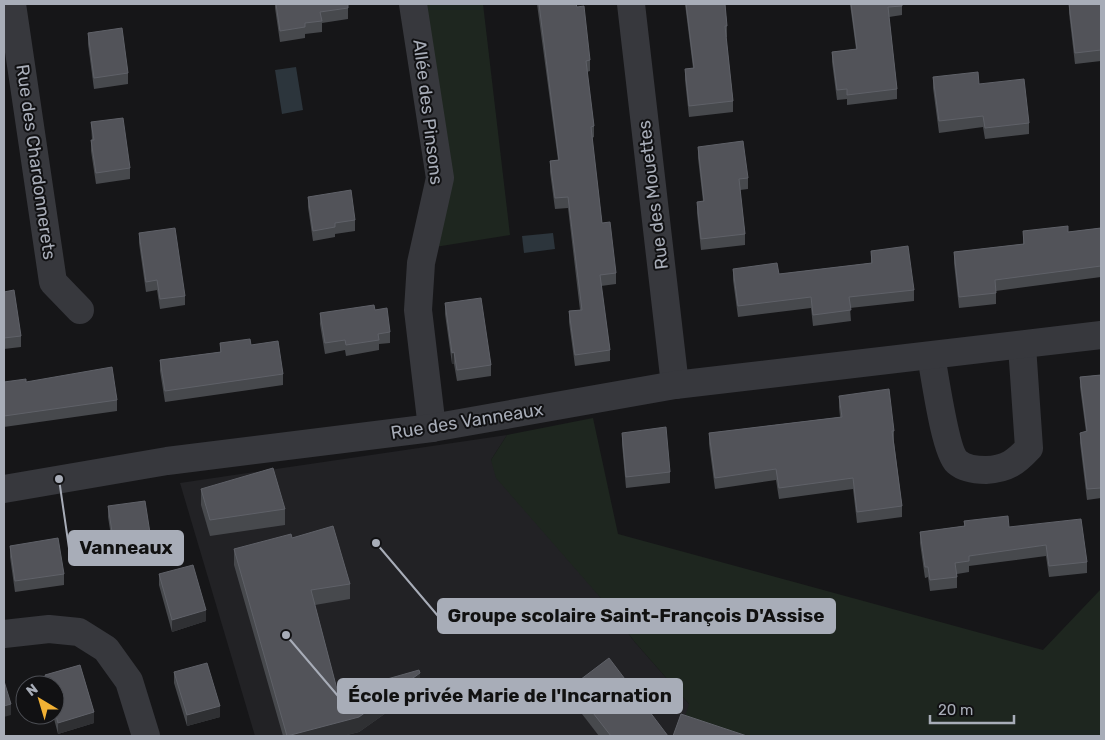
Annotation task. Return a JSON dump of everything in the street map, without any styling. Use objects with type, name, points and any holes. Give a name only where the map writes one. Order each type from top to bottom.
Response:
[{"type":"street","name":"Rue des Chardonnerets","points":[[12,4],[53,282],[80,310]]},
{"type":"street","name":"Allée des Pinsons","points":[[414,4],[440,178],[421,263],[418,290],[418,310],[432,428]]},
{"type":"street","name":"Rue des Mouettes","points":[[631,4],[675,386]]},
{"type":"street","name":"Rue des Vanneaux","points":[[4,489],[167,460],[432,428],[675,386],[1101,336]]},
{"type":"street","points":[[931,356],[949,445],[956,461],[974,470],[992,470],[1016,462],[1029,448],[1022,346]]},
{"type":"street","points":[[4,634],[49,629],[79,632],[106,649],[129,681],[146,736]]},
{"type":"shaded area","points":[[421,4],[483,4],[510,235],[435,247]]},
{"type":"shaded area","points":[[296,67],[303,110],[282,114],[275,70]]},
{"type":"shaded area","points":[[553,233],[555,249],[524,253],[522,236]]},
{"type":"shaded area","points":[[593,418],[618,534],[1043,650],[1101,589],[1101,736],[702,736],[681,729],[689,704],[634,641],[606,604],[496,478],[491,460],[507,435]]},
{"type":"shaded area","points":[[507,435],[491,460],[634,641],[689,704],[702,736],[255,736],[180,483]]},
{"type":"building","points":[[276,4],[348,4],[348,8],[320,12],[322,21],[305,23],[305,27],[280,31]]},
{"type":"building","points":[[539,4],[576,4],[577,7],[584,6],[590,60],[586,61],[594,126],[591,127],[602,223],[610,222],[616,273],[600,275],[610,350],[575,355],[569,311],[582,310],[568,197],[555,198],[550,161],[559,160]]},
{"type":"building","points":[[686,4],[725,4],[727,26],[725,26],[733,101],[689,106],[685,69],[694,68]]},
{"type":"building","points":[[851,4],[902,4],[902,6],[888,7],[897,89],[847,95],[847,89],[837,90],[832,52],[857,49]]},
{"type":"building","points":[[1069,4],[1101,4],[1101,50],[1075,53]]},
{"type":"building","points":[[122,28],[128,73],[94,78],[88,33]]},
{"type":"building","points":[[978,72],[979,84],[1024,79],[1029,123],[985,128],[983,116],[939,121],[933,77]]},
{"type":"building","points":[[123,118],[130,168],[96,173],[91,140],[94,140],[91,122]]},
{"type":"building","points":[[743,141],[748,178],[739,179],[745,234],[701,239],[697,202],[704,201],[698,147]]},
{"type":"building","points":[[351,190],[355,220],[335,223],[335,227],[313,231],[308,197]]},
{"type":"building","points":[[1068,226],[1068,232],[1101,228],[1101,266],[995,280],[996,293],[959,297],[954,252],[1024,244],[1023,231]]},
{"type":"building","points":[[175,228],[185,296],[160,299],[157,280],[146,282],[139,233]]},
{"type":"building","points":[[908,246],[914,290],[849,297],[851,310],[813,315],[811,297],[738,306],[733,269],[777,263],[779,274],[872,263],[871,251]]},
{"type":"building","points":[[14,290],[21,336],[4,338],[4,292]]},
{"type":"building","points":[[481,298],[491,365],[457,370],[454,352],[452,353],[445,303]]},
{"type":"building","points":[[374,305],[375,310],[387,308],[390,332],[378,334],[379,340],[346,345],[345,340],[325,343],[320,313]]},
{"type":"building","points":[[250,339],[251,345],[278,341],[283,374],[165,391],[160,360],[221,352],[220,343]]},
{"type":"building","points":[[112,367],[117,400],[4,416],[4,382],[26,379],[26,382]]},
{"type":"building","points":[[1101,375],[1101,488],[1087,489],[1080,433],[1087,431],[1080,377]]},
{"type":"building","points":[[889,389],[894,431],[892,431],[902,506],[857,512],[853,478],[779,488],[776,469],[715,478],[709,433],[842,417],[839,396]]},
{"type":"building","points":[[666,427],[670,472],[626,477],[622,433]]},
{"type":"building","points":[[273,468],[285,509],[210,520],[201,489]]},
{"type":"building","points":[[145,501],[150,533],[113,538],[108,506]]},
{"type":"building","points":[[1008,516],[1009,527],[1081,519],[1087,562],[1049,566],[1046,545],[969,556],[969,561],[955,563],[957,577],[930,580],[928,567],[925,567],[920,532],[965,526],[964,521]]},
{"type":"building","points":[[333,526],[350,584],[311,590],[338,693],[419,670],[420,673],[359,717],[287,736],[234,549],[291,534],[292,538]]},
{"type":"building","points":[[58,538],[64,574],[15,581],[10,546]]},
{"type":"building","points":[[193,565],[206,610],[172,620],[159,574]]},
{"type":"building","points":[[609,658],[668,736],[611,736],[572,686]]},
{"type":"building","points":[[207,663],[220,706],[187,715],[174,672]]},
{"type":"building","points":[[80,665],[94,712],[65,721],[65,675],[45,675]]},
{"type":"building","points":[[4,681],[11,704],[4,706]]},
{"type":"building","points":[[681,714],[747,736],[673,736]]},
{"type":"place","name":"Vanneaux","points":[[59,479]]},
{"type":"place","name":"Groupe scolaire Saint-François D'Assise","points":[[376,543]]},
{"type":"place","name":"École privée Marie de l'Incarnation","points":[[286,635]]}]
